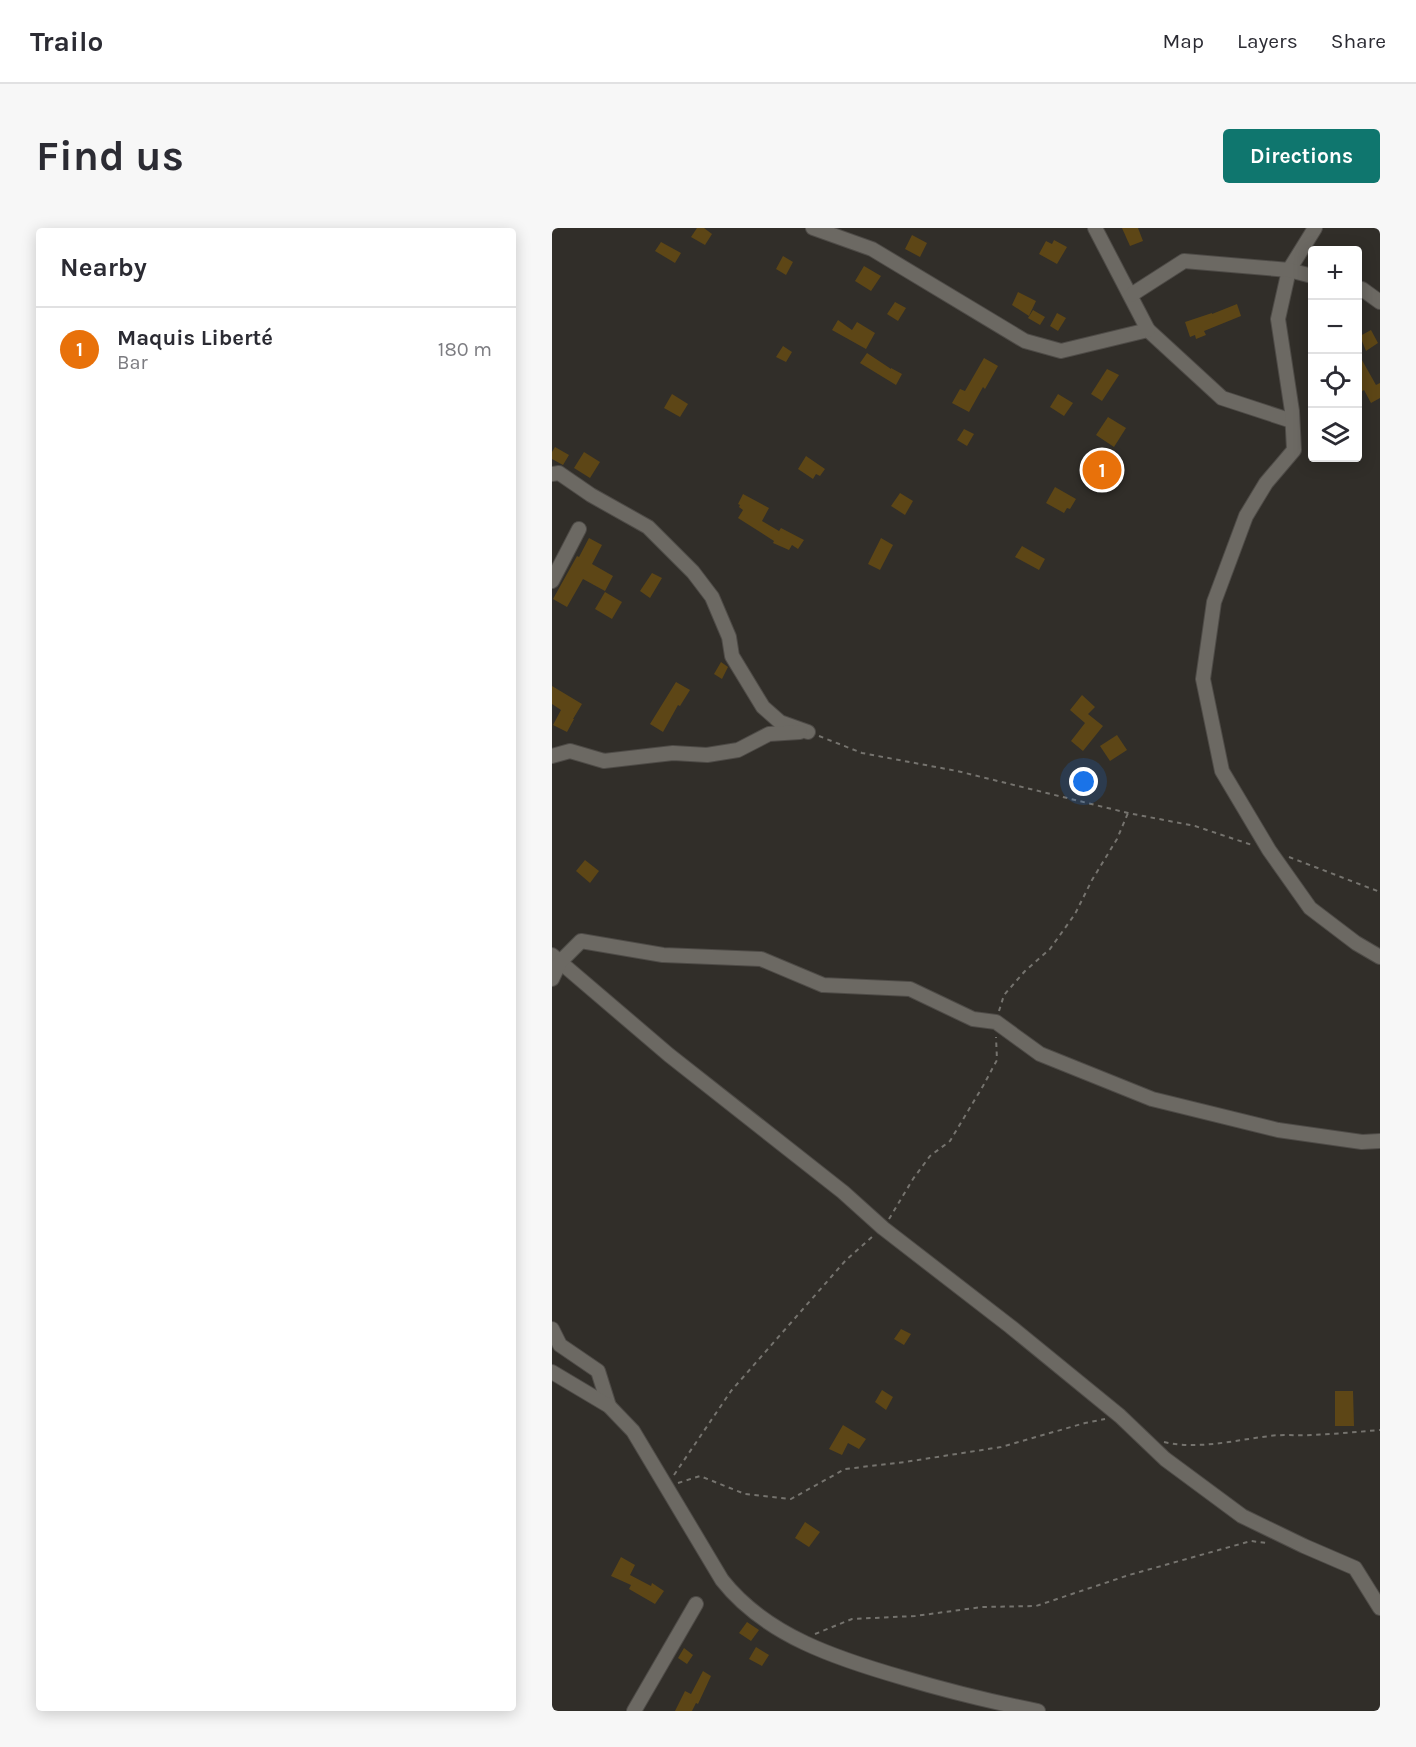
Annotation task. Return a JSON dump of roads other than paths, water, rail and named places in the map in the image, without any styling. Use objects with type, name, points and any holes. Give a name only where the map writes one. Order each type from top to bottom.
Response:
[{"type":"street","points":[[813,228],[872,249],[1024,341],[1061,351],[1148,330]]},
{"type":"street","points":[[1095,228],[1148,330],[1222,398],[1292,421]]},
{"type":"street","points":[[1315,228],[1289,270],[1278,319],[1294,450],[1266,483],[1246,516],[1214,602],[1203,679],[1222,771],[1269,850],[1310,908],[1356,943],[1380,957]]},
{"type":"street","points":[[1131,295],[1184,261],[1289,270],[1308,275]]},
{"type":"street","points":[[1362,289],[1380,302]]},
{"type":"street","points":[[552,474],[559,473],[591,495],[648,527],[693,572],[712,597],[729,637],[732,657],[763,707],[780,722],[808,732],[770,734],[738,750],[707,755],[673,753],[604,761],[570,752],[552,756]]},
{"type":"street","points":[[552,581],[579,530]]},
{"type":"street","points":[[552,979],[556,959],[581,941],[663,955],[761,959],[823,985],[910,989],[973,1019],[996,1022],[1040,1054],[1152,1099],[1278,1130],[1362,1142],[1380,1141]]},
{"type":"street","points":[[556,959],[669,1055],[1120,1416],[1165,1459],[1242,1516],[1354,1568],[1380,1608]]},
{"type":"street","points":[[552,1329],[560,1345],[598,1371],[609,1406]]},
{"type":"street","points":[[552,1372],[609,1406],[633,1431],[722,1580],[734,1596],[761,1618],[798,1640],[861,1666],[965,1696],[1038,1711]]},
{"type":"street","points":[[634,1711],[696,1604]]},
{"type":"place","name":"Maquis Liberté","points":[[1102,470]]}]
